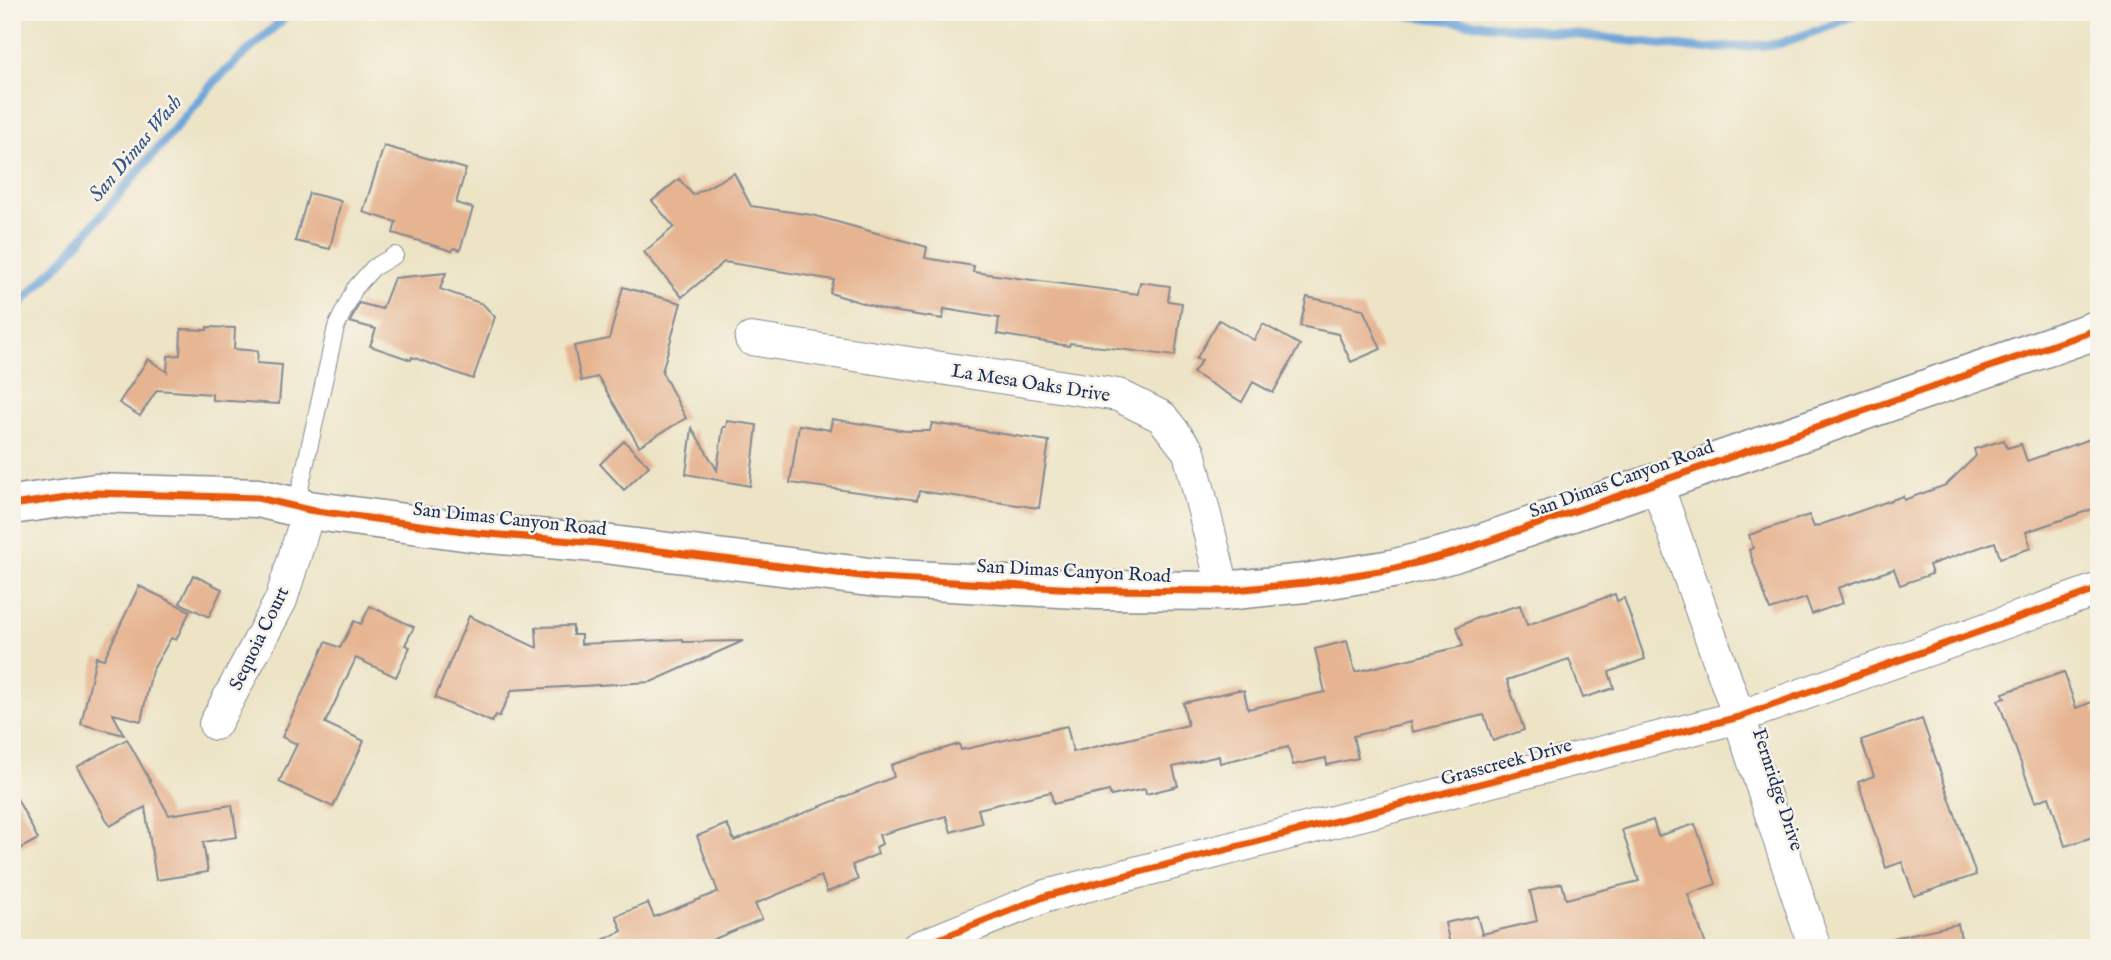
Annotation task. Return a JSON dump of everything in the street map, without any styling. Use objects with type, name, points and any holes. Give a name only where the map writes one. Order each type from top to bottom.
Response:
[{"type":"street","name":"San Dimas Canyon Road","points":[[12,505],[96,493],[258,498],[302,509],[877,578],[1097,590],[1224,591],[1305,583],[1392,569],[1466,549],[2099,329]]},
{"type":"street","name":"La Mesa Oaks Drive","points":[[751,339],[1118,394],[1162,417],[1189,452],[1224,591]]},
{"type":"street","name":"Fernridge Drive","points":[[1656,482],[1739,716],[1815,948]]},
{"type":"street","name":"Sequoia Court","points":[[215,724],[281,600],[302,509]]},
{"type":"street","name":"Grasscreek Drive","points":[[917,948],[1046,896],[1739,716],[2099,589]]},
{"type":"lane","points":[[302,509],[336,327],[355,288],[373,268],[395,255]]},
{"type":"building","points":[[384,146],[466,169],[456,203],[473,208],[460,250],[454,248],[452,251],[393,233],[396,222],[363,212]]},
{"type":"building","points":[[734,173],[751,206],[812,215],[927,247],[925,258],[974,266],[973,272],[1138,294],[1140,282],[1170,286],[1168,301],[1182,303],[1175,356],[1070,343],[1069,346],[997,334],[999,318],[944,309],[943,319],[885,310],[830,293],[834,280],[724,262],[682,297],[644,252],[674,227],[652,201],[679,179],[693,195]]},
{"type":"building","points":[[309,193],[341,201],[330,249],[295,241]]},
{"type":"building","points":[[446,273],[440,289],[483,304],[495,317],[473,379],[412,357],[411,360],[370,346],[376,329],[350,322],[359,303],[382,309],[394,278]]},
{"type":"building","points":[[623,287],[681,303],[662,372],[686,418],[639,446],[598,377],[581,381],[574,346],[609,339]]},
{"type":"building","points":[[1307,297],[1363,309],[1381,349],[1351,362],[1338,334],[1300,326]]},
{"type":"building","points":[[1219,320],[1254,340],[1263,324],[1300,345],[1273,393],[1253,382],[1242,402],[1193,373],[1202,360],[1196,359]]},
{"type":"building","points":[[207,327],[235,328],[234,349],[258,351],[257,363],[282,365],[279,404],[212,400],[212,394],[157,390],[140,416],[119,403],[148,359],[167,372],[168,356],[180,355],[181,329],[207,330]]},
{"type":"building","points":[[832,419],[906,431],[930,431],[932,423],[1049,441],[1039,508],[919,491],[917,500],[790,483],[799,425],[830,430]]},
{"type":"building","points":[[727,421],[757,425],[750,486],[686,474],[692,428],[717,470],[723,427],[726,427]]},
{"type":"building","points":[[2099,436],[2099,507],[2026,532],[2031,548],[2000,558],[1995,542],[1929,565],[1932,574],[1900,585],[1894,569],[1838,588],[1843,603],[1812,614],[1806,598],[1770,610],[1749,550],[1753,548],[1749,535],[1809,515],[1814,527],[1903,496],[1904,500],[1946,485],[1976,456],[1974,449],[2004,440],[2007,448],[2021,444],[2027,461]]},
{"type":"building","points":[[624,441],[649,466],[624,490],[600,464]]},
{"type":"building","points":[[193,575],[222,589],[209,617],[180,603]]},
{"type":"building","points":[[139,586],[190,611],[176,640],[171,638],[152,671],[141,721],[113,714],[124,735],[81,724],[96,657],[104,659]]},
{"type":"building","points":[[1615,594],[1617,601],[1624,598],[1645,659],[1609,672],[1614,688],[1583,698],[1569,659],[1507,680],[1524,730],[1493,741],[1484,715],[1412,732],[1410,722],[1353,736],[1358,758],[1327,765],[1326,758],[1293,765],[1288,747],[1220,763],[1219,756],[1173,767],[1178,786],[1146,794],[1145,789],[1111,796],[1109,791],[1053,804],[1051,792],[978,809],[982,823],[951,832],[946,816],[879,835],[882,844],[876,847],[878,854],[852,865],[858,880],[827,892],[821,876],[755,904],[762,919],[693,948],[586,948],[622,931],[616,916],[648,903],[654,917],[718,892],[697,836],[727,824],[734,841],[894,777],[891,765],[959,744],[961,750],[1067,726],[1073,752],[1188,725],[1183,703],[1238,690],[1244,691],[1248,709],[1325,692],[1315,649],[1347,641],[1355,672],[1463,646],[1457,627],[1520,605],[1527,625]]},
{"type":"building","points":[[370,606],[414,627],[405,645],[410,647],[396,677],[356,658],[325,723],[364,741],[333,807],[279,782],[297,744],[282,737],[326,642],[340,648],[354,621],[361,624]]},
{"type":"building","points":[[469,616],[537,648],[536,627],[573,626],[573,635],[581,635],[581,644],[683,639],[683,642],[743,641],[651,682],[512,690],[499,717],[496,715],[492,722],[435,698]]},
{"type":"building","points":[[2064,672],[2076,708],[2092,702],[2099,721],[2099,835],[2065,846],[2049,797],[2035,802],[1998,700],[2005,698],[2003,693]]},
{"type":"building","points":[[1922,719],[1976,875],[1914,896],[1902,862],[1886,868],[1858,782],[1874,776],[1861,740]]},
{"type":"building","points":[[127,739],[169,815],[232,805],[237,837],[203,842],[208,872],[156,880],[145,807],[110,826],[77,767]]},
{"type":"building","points":[[12,789],[38,839],[12,853]]},
{"type":"building","points":[[1653,820],[1658,836],[1695,824],[1716,884],[1688,894],[1707,948],[1451,948],[1445,923],[1477,916],[1482,934],[1537,921],[1530,891],[1562,883],[1566,899],[1639,881],[1622,830]]},
{"type":"building","points":[[1958,924],[1963,948],[1894,948],[1893,938]]},
{"type":"waterway","name":"San Dimas Wash","points":[[12,312],[66,257],[216,80],[291,12]]},
{"type":"waterway","name":"San Dimas Wash","points":[[1377,12],[1702,49],[1778,44],[1833,25],[1860,12]]},
{"type":"cycle path","points":[[12,505],[96,493],[258,498],[309,510],[478,533],[596,543],[877,578],[1097,590],[1224,591],[1305,583],[1392,569],[1454,553],[2099,329]]},
{"type":"cycle path","points":[[917,948],[1046,896],[1739,717],[2099,589]]}]
